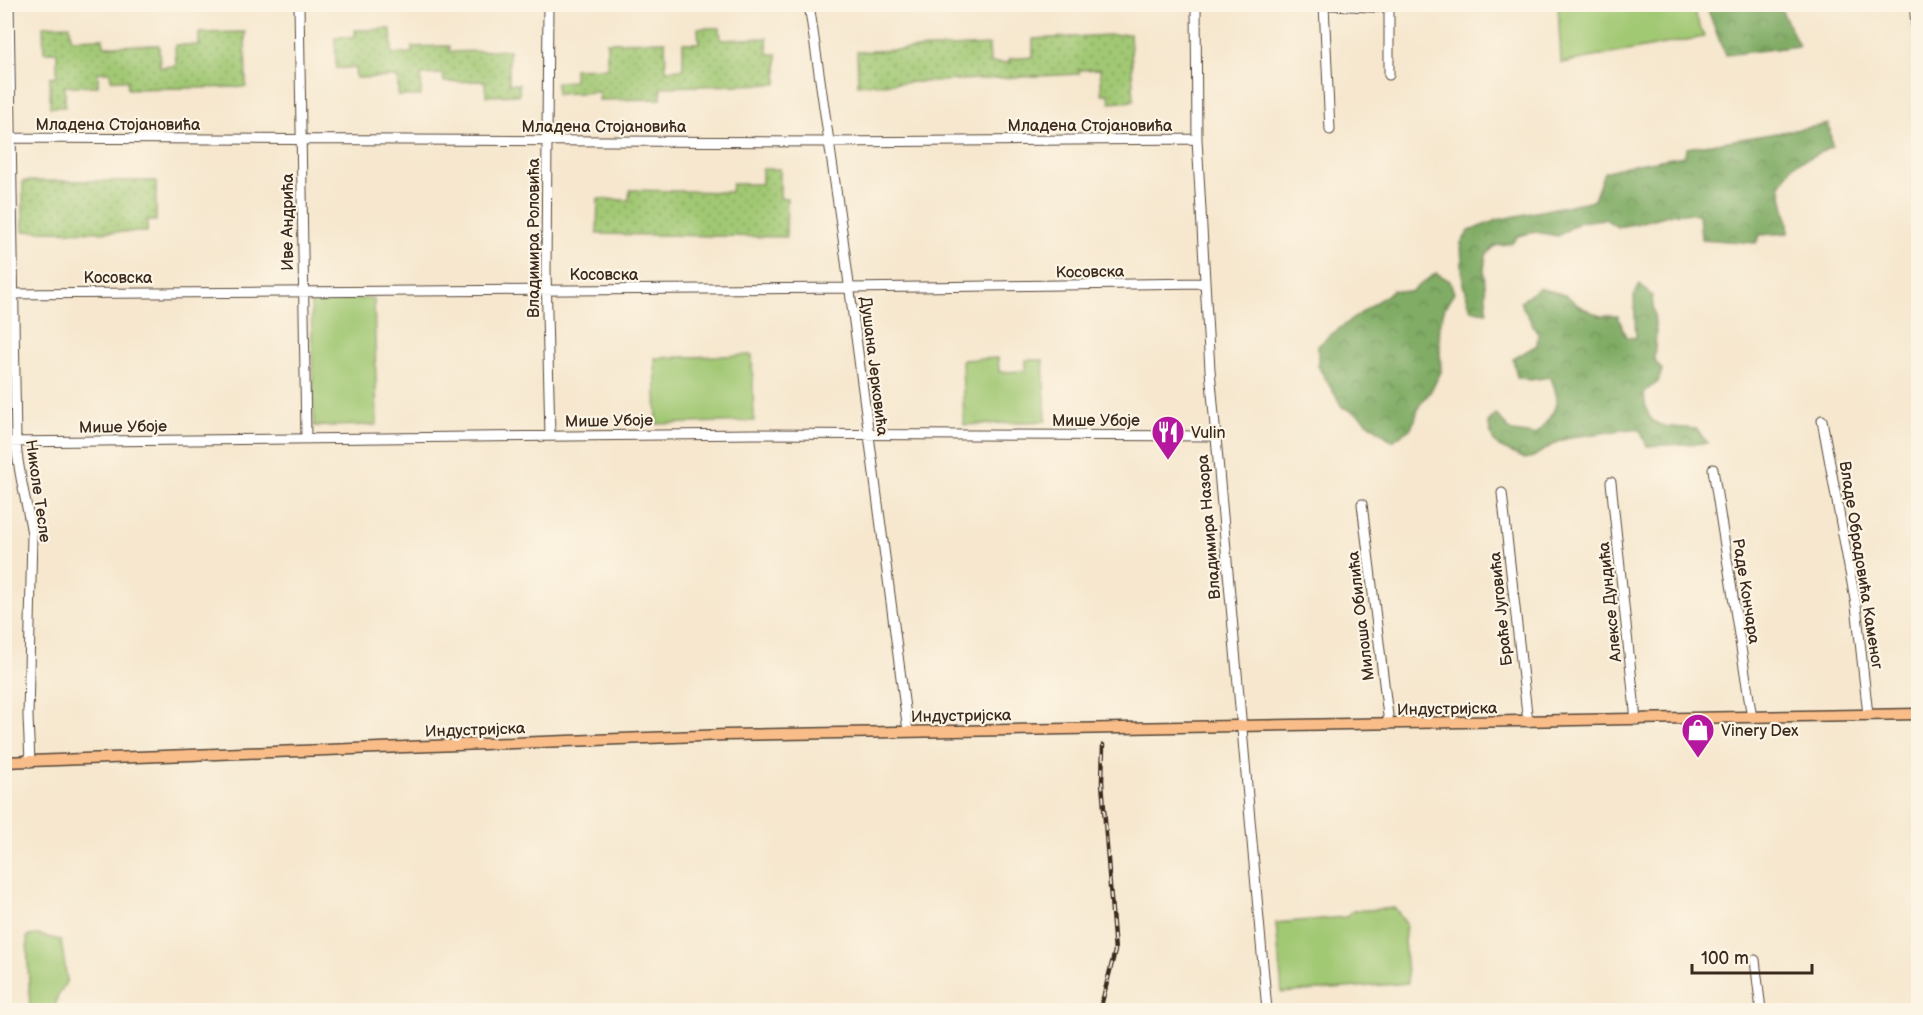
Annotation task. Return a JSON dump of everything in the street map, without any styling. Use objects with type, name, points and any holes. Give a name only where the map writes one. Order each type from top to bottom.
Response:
[{"type":"main road","name":"Индустријска","points":[[4,762],[672,737],[908,731],[1918,714]]},
{"type":"street","name":"Николе Тесле","points":[[9,4],[11,138],[9,294],[17,464],[32,534],[28,717],[30,762]]},
{"type":"street","name":"Иве Андрића","points":[[299,4],[306,438]]},
{"type":"street","name":"Владимира Роловића","points":[[548,4],[547,289],[550,436]]},
{"type":"street","name":"Душана Јерковића","points":[[809,4],[850,288],[908,731]]},
{"type":"street","name":"Владимира Назора","points":[[1196,4],[1197,140],[1204,283],[1240,726],[1267,1011]]},
{"type":"street","points":[[1311,4],[1389,6],[1389,75]]},
{"type":"street","points":[[1914,4],[1918,45]]},
{"type":"street","points":[[1324,5],[1330,129]]},
{"type":"street","name":"Младена Стојановића","points":[[11,138],[830,142],[1197,140]]},
{"type":"street","name":"Косовска","points":[[9,294],[1204,283]]},
{"type":"street","name":"Владе Обрадовића Каменог","points":[[1822,420],[1852,582],[1868,715]]},
{"type":"street","name":"Мише Убоје","points":[[4,442],[868,434],[1215,436]]},
{"type":"street","name":"Раде Кончара","points":[[1713,469],[1752,717]]},
{"type":"street","name":"Алексе Дундића","points":[[1611,482],[1636,720]]},
{"type":"street","name":"Браће Југовића","points":[[1502,493],[1528,722]]},
{"type":"street","name":"Милоша Обилића","points":[[1362,504],[1389,724]]},
{"type":"street","points":[[1755,960],[1761,1011]]},
{"type":"green space","points":[[1558,5],[1692,5],[1704,37],[1561,63]]},
{"type":"green space","points":[[1706,5],[1779,5],[1799,46],[1725,55]]},
{"type":"green space","points":[[70,25],[71,39],[103,38],[104,46],[159,45],[160,67],[176,66],[175,45],[199,45],[199,33],[245,32],[246,87],[128,89],[127,80],[111,80],[110,72],[98,72],[98,86],[65,86],[65,107],[50,107],[50,77],[57,76],[57,52],[44,52],[43,26]]},
{"type":"green space","points":[[698,28],[720,28],[721,40],[767,38],[768,54],[777,54],[777,84],[661,87],[661,99],[599,100],[599,92],[557,94],[556,82],[574,81],[574,69],[607,68],[607,42],[665,41],[666,70],[683,69],[683,43],[699,43]]},
{"type":"green space","points":[[391,29],[392,54],[412,53],[412,47],[449,46],[450,52],[509,50],[509,84],[519,84],[519,95],[486,96],[485,81],[444,82],[443,74],[421,75],[421,96],[398,96],[398,77],[356,78],[355,68],[336,68],[335,37],[355,37],[355,30]]},
{"type":"green space","points":[[1130,34],[1134,101],[1110,103],[1109,94],[1102,94],[1100,69],[1079,70],[1079,74],[858,85],[857,52],[989,45],[990,63],[1009,63],[1009,59],[1033,57],[1033,39]]},
{"type":"green space","points":[[1829,124],[1832,147],[1793,165],[1780,185],[1788,233],[1760,235],[1756,243],[1701,239],[1699,214],[1676,213],[1617,227],[1605,219],[1580,222],[1558,236],[1535,232],[1518,236],[1512,243],[1495,246],[1486,255],[1484,270],[1487,312],[1471,310],[1463,284],[1461,243],[1469,231],[1497,220],[1594,200],[1604,172],[1684,156],[1687,148]]},
{"type":"green space","points":[[762,169],[780,169],[780,198],[787,198],[786,237],[597,234],[598,199],[629,200],[630,190],[731,192],[732,184],[762,184]]},
{"type":"green space","points":[[23,181],[156,181],[156,221],[147,221],[147,232],[23,231]]},
{"type":"green space","points":[[1436,273],[1450,281],[1454,293],[1445,307],[1439,327],[1441,372],[1419,406],[1410,429],[1392,441],[1356,413],[1342,407],[1318,366],[1318,346],[1393,290],[1410,292]]},
{"type":"green space","points":[[1640,284],[1652,296],[1656,333],[1654,359],[1662,370],[1658,382],[1644,392],[1648,415],[1653,421],[1666,426],[1697,429],[1707,443],[1647,446],[1640,430],[1630,429],[1572,437],[1557,442],[1533,457],[1525,459],[1499,447],[1493,440],[1488,422],[1496,414],[1512,432],[1536,435],[1552,415],[1556,402],[1556,394],[1550,377],[1530,380],[1517,377],[1513,359],[1537,345],[1538,334],[1520,302],[1539,288],[1566,295],[1579,306],[1600,316],[1618,316],[1626,337],[1636,338],[1634,296]]},
{"type":"green space","points":[[374,298],[377,425],[314,426],[311,300]]},
{"type":"green space","points":[[752,355],[754,421],[657,424],[655,358]]},
{"type":"green space","points":[[998,358],[999,372],[1026,371],[1026,360],[1043,360],[1046,421],[964,425],[962,360]]},
{"type":"green space","points":[[1395,908],[1406,924],[1404,942],[1408,983],[1282,993],[1276,923],[1345,917],[1353,911]]},
{"type":"green space","points":[[39,935],[61,940],[67,980],[57,998],[55,1010],[30,1010],[27,936]]},
{"type":"railway","points":[[1100,1010],[1115,951],[1102,782],[1103,745]]},
{"type":"place","name":"Vulin","points":[[1168,461]]},
{"type":"place","name":"Vinery Dex","points":[[1698,759]]}]
